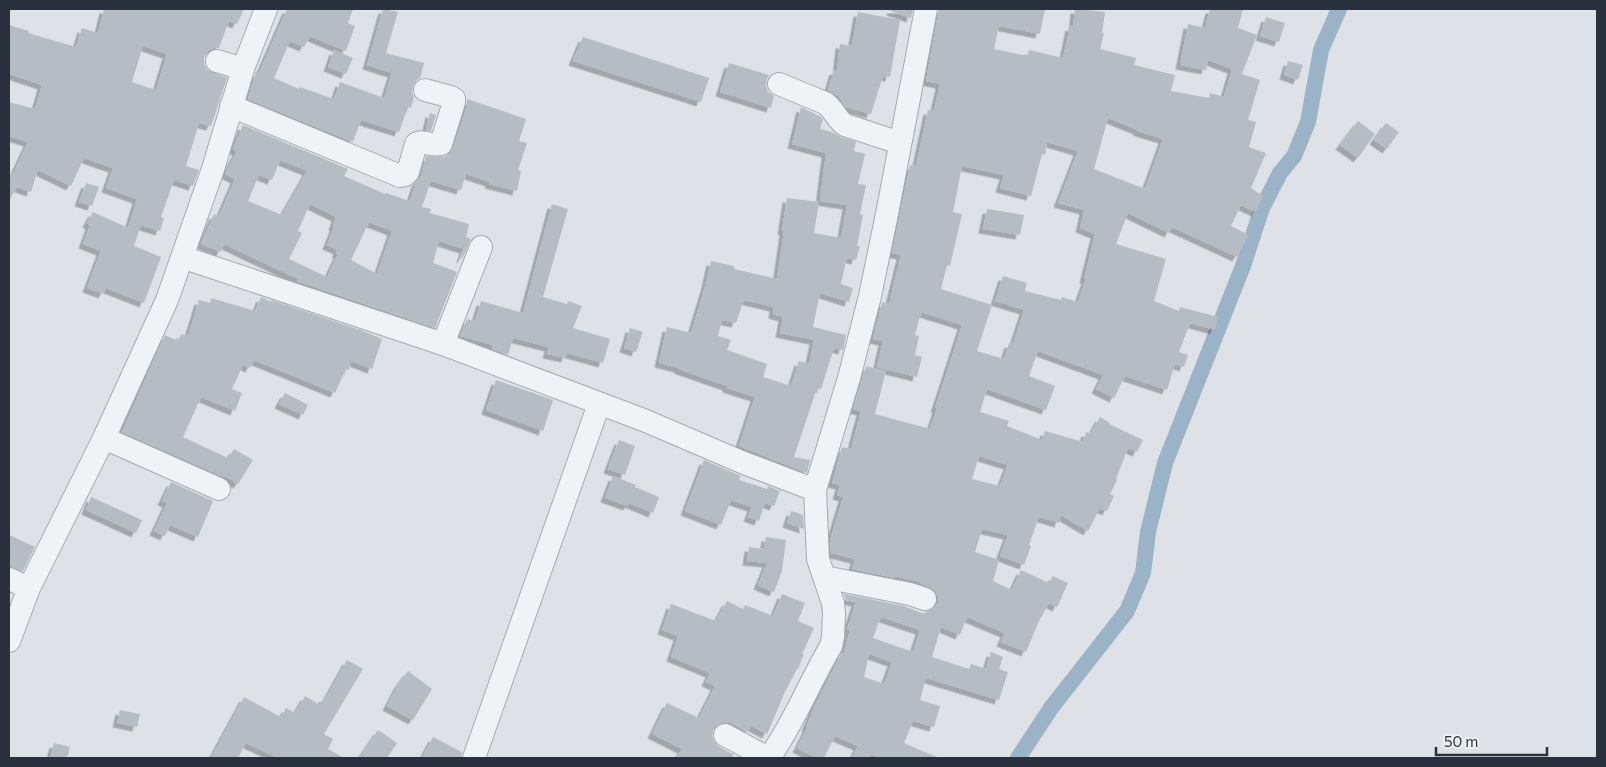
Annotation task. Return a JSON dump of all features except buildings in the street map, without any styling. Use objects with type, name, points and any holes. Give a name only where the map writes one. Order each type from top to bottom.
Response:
[{"type":"street","points":[[9,641],[29,588],[104,438],[167,300],[213,169],[243,68],[266,9]]},
{"type":"street","points":[[725,735],[769,758],[782,740],[831,646],[834,613],[818,559],[815,490],[849,378],[870,296],[926,9]]},
{"type":"street","points":[[217,61],[243,68]]},
{"type":"street","points":[[779,84],[828,105],[840,122],[845,125],[900,143]]},
{"type":"street","points":[[231,106],[400,176],[408,172],[418,142],[441,144],[454,102],[454,99],[451,97],[425,90]]},
{"type":"street","points":[[442,344],[481,247]]},
{"type":"street","points":[[182,257],[442,344],[646,421],[744,463],[815,490]]},
{"type":"street","points":[[474,758],[600,404]]},
{"type":"street","points":[[104,438],[219,489]]},
{"type":"street","points":[[824,577],[910,594],[925,599]]},
{"type":"street","points":[[9,579],[29,588]]},
{"type":"waterway","points":[[1018,758],[1051,708],[1127,611],[1143,573],[1148,532],[1165,463],[1243,266],[1262,208],[1280,173],[1294,156],[1308,122],[1321,50],[1339,9]]}]
